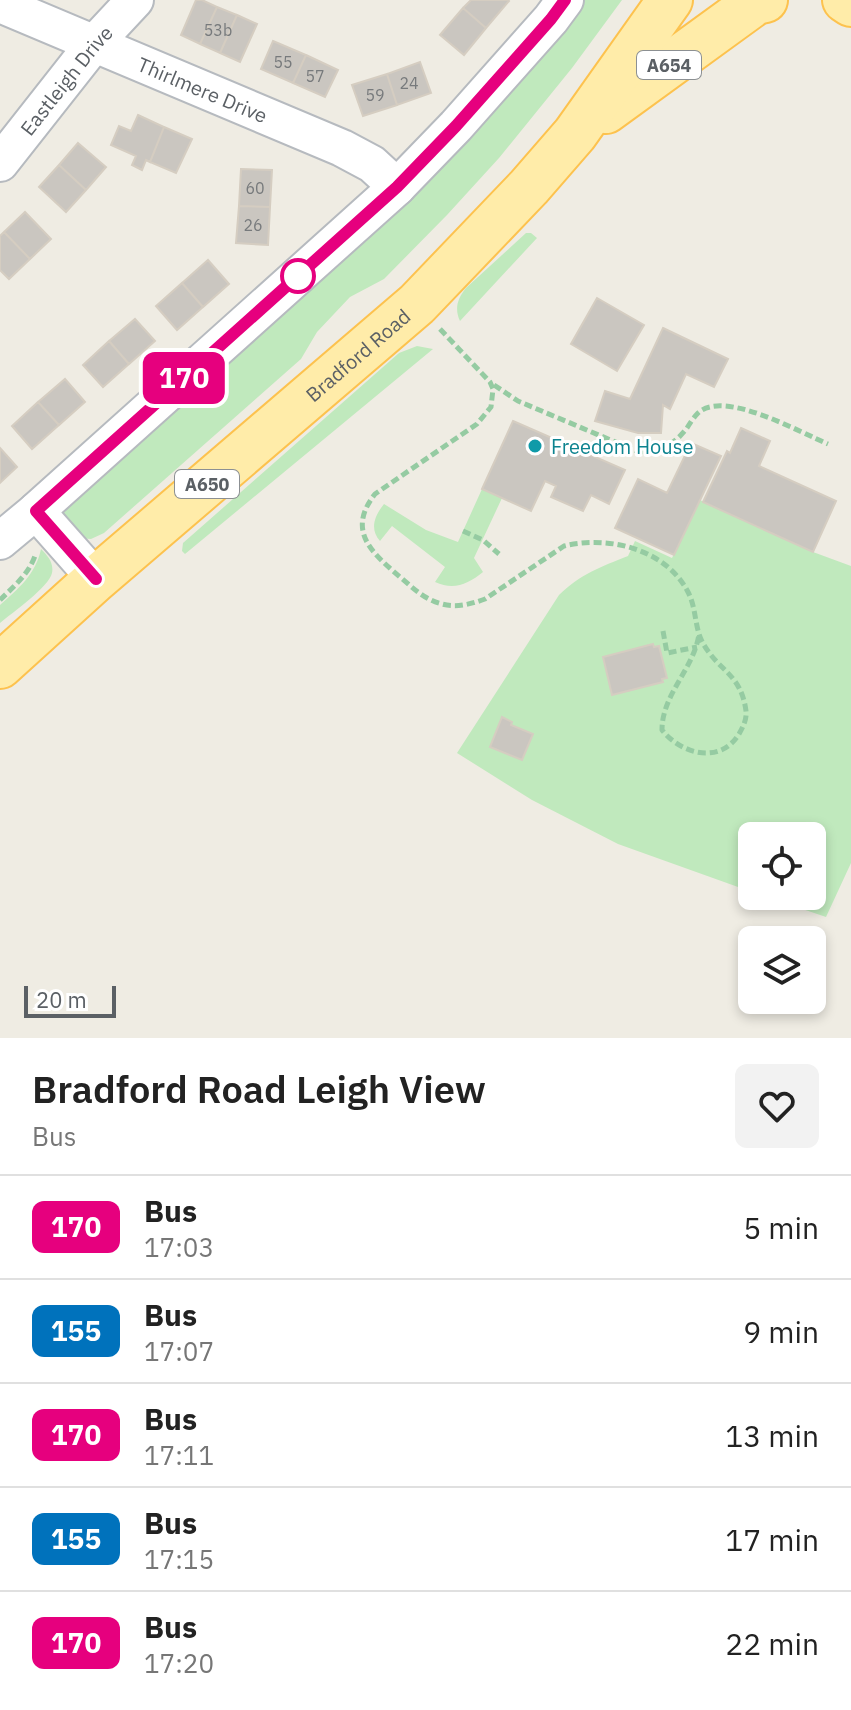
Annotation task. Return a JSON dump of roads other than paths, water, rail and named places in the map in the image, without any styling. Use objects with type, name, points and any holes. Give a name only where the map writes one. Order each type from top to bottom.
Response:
[{"type":"main road","name":"Bradford Road","points":[[0,666],[96,579],[417,304],[575,134],[670,0]]},
{"type":"main road","name":"A654","points":[[575,134],[756,2],[765,0]]},
{"type":"main road","points":[[845,0],[851,4]]},
{"type":"street","name":"Eastleigh Drive","points":[[0,163],[93,45],[135,0]]},
{"type":"street","points":[[0,541],[397,187],[456,126],[565,0]]},
{"type":"street","name":"Thirlmere Drive","points":[[0,4],[342,148],[372,164],[397,187]]},
{"type":"street","points":[[36,511],[96,579]]},
{"type":"place","name":"Freedom House","points":[[535,446]]}]
